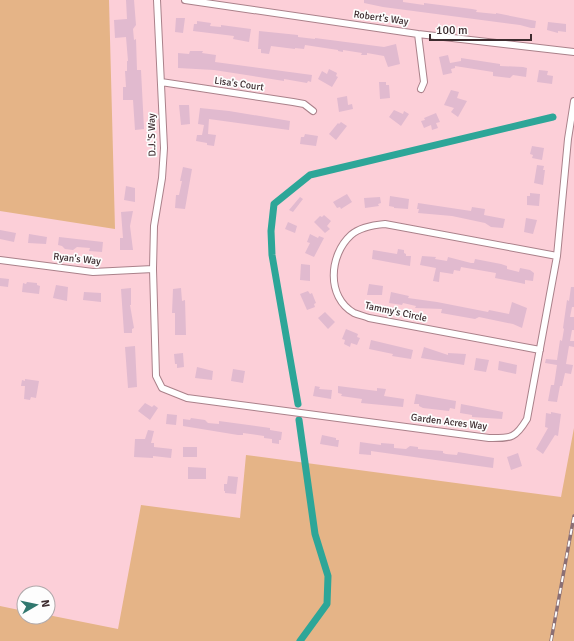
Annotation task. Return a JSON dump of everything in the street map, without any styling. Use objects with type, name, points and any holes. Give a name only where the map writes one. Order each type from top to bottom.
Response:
[{"type":"street","name":"D.J.'S Way","points":[[153,269],[154,226],[162,178],[164,148],[157,0]]},
{"type":"street","name":"Robert's Way","points":[[185,0],[418,34],[574,52]]},
{"type":"street","points":[[418,34],[424,82],[421,89]]},
{"type":"street","name":"Lisa's Court","points":[[161,82],[304,104],[313,111]]},
{"type":"street","name":"Garden Acres Way","points":[[153,269],[153,336],[156,376],[162,388],[187,398],[489,438],[509,438],[519,433],[527,419],[557,256],[568,139],[574,101]]},
{"type":"street","name":"Tammy's Circle","points":[[540,350],[369,318],[354,312],[342,301],[334,285],[334,267],[341,248],[352,235],[369,225],[382,224],[557,256]]},
{"type":"street","name":"Ryan's Way","points":[[0,260],[93,272],[153,269]]},
{"type":"shaded area","points":[[0,0],[109,0],[115,229],[0,211]]},
{"type":"shaded area","points":[[574,428],[574,641],[0,641],[0,606],[16,609],[16,625],[56,625],[56,617],[118,629],[141,505],[240,518],[246,455],[561,497]]},
{"type":"building","points":[[126,0],[134,0],[136,25],[133,29],[134,40],[136,39],[137,70],[141,70],[144,129],[135,130],[133,100],[123,100],[123,87],[126,87],[125,71],[127,71],[128,61],[126,37],[115,38],[114,20],[127,19]]},
{"type":"building","points":[[364,0],[403,0],[403,2],[424,5],[424,3],[472,9],[477,10],[476,12],[496,13],[536,21],[535,28],[383,7],[364,3]]},
{"type":"building","points":[[176,18],[185,18],[183,33],[175,32]]},
{"type":"building","points":[[197,21],[211,23],[210,26],[221,27],[221,25],[251,29],[249,42],[233,39],[234,36],[193,31],[194,24],[197,24]]},
{"type":"building","points":[[548,22],[566,24],[566,32],[558,31],[558,33],[547,30]]},
{"type":"building","points":[[259,31],[384,47],[396,44],[400,64],[388,67],[384,56],[367,53],[367,55],[361,55],[362,53],[343,50],[343,52],[305,45],[304,49],[271,46],[269,54],[261,53],[261,49],[258,49]]},
{"type":"building","points":[[190,51],[203,51],[202,53],[216,55],[215,62],[312,75],[311,82],[308,81],[307,83],[284,79],[284,81],[214,70],[178,68],[178,53],[189,54]]},
{"type":"building","points":[[448,55],[450,63],[461,61],[461,58],[500,64],[500,66],[527,68],[526,77],[513,75],[510,78],[493,76],[493,72],[455,66],[455,68],[451,69],[452,73],[443,75],[439,57]]},
{"type":"building","points":[[329,69],[337,73],[336,76],[338,77],[332,87],[318,79],[322,71],[327,74]]},
{"type":"building","points":[[539,70],[548,71],[547,75],[553,76],[552,84],[537,82]]},
{"type":"building","points":[[379,82],[386,82],[386,85],[389,85],[390,98],[380,99]]},
{"type":"building","points":[[451,90],[459,92],[457,98],[467,101],[458,117],[451,112],[454,108],[444,105]]},
{"type":"building","points":[[347,96],[348,105],[352,104],[353,109],[339,112],[337,98]]},
{"type":"building","points":[[179,105],[189,105],[190,124],[181,125]]},
{"type":"building","points":[[200,108],[290,121],[289,130],[209,119],[208,134],[216,135],[214,146],[207,145],[207,143],[196,141],[197,135],[202,135],[204,125],[198,124]]},
{"type":"building","points":[[394,110],[403,114],[404,111],[409,114],[401,126],[389,117]]},
{"type":"building","points":[[436,113],[440,122],[436,123],[438,128],[432,130],[431,125],[424,128],[421,121],[425,120],[424,118]]},
{"type":"building","points":[[341,122],[347,126],[336,140],[329,134],[338,123],[339,124]]},
{"type":"building","points":[[305,134],[318,136],[316,146],[300,144],[301,137],[304,137]]},
{"type":"building","points":[[532,146],[544,148],[542,160],[532,158],[533,155],[530,154]]},
{"type":"building","points":[[537,165],[544,166],[543,170],[545,170],[543,185],[534,183]]},
{"type":"building","points":[[183,167],[192,169],[185,209],[175,208],[176,195],[179,195],[182,181],[180,181]]},
{"type":"building","points":[[126,186],[135,188],[135,202],[124,200]]},
{"type":"building","points":[[530,193],[540,194],[539,206],[527,205],[527,196],[530,196]]},
{"type":"building","points":[[347,194],[352,202],[341,209],[340,207],[337,208],[333,202]]},
{"type":"building","points":[[390,196],[409,199],[408,209],[389,206]]},
{"type":"building","points":[[300,197],[303,199],[293,212],[289,210]]},
{"type":"building","points":[[380,197],[381,203],[378,204],[379,206],[365,208],[364,198]]},
{"type":"building","points":[[418,203],[471,211],[472,207],[485,209],[484,215],[505,219],[503,228],[491,227],[485,223],[452,216],[418,213]]},
{"type":"building","points":[[133,211],[130,226],[133,250],[120,250],[120,238],[123,238],[121,212]]},
{"type":"building","points":[[324,215],[331,221],[327,226],[330,229],[325,233],[314,222],[320,216],[322,217]]},
{"type":"building","points":[[526,218],[537,220],[533,234],[524,232]]},
{"type":"building","points":[[288,222],[297,226],[295,233],[285,229]]},
{"type":"building","points":[[0,230],[16,233],[14,242],[0,239]]},
{"type":"building","points":[[29,234],[47,237],[46,244],[28,243]]},
{"type":"building","points":[[310,234],[318,238],[319,236],[324,238],[314,257],[305,253],[310,243],[307,242]]},
{"type":"building","points":[[59,237],[103,242],[102,252],[89,251],[90,248],[77,247],[73,250],[65,249],[58,245]]},
{"type":"building","points":[[398,249],[404,250],[406,256],[411,256],[410,266],[372,259],[373,250],[397,254]]},
{"type":"building","points":[[422,256],[436,257],[435,259],[447,261],[448,257],[471,263],[474,263],[475,259],[501,264],[507,266],[507,269],[519,272],[520,268],[530,270],[534,273],[533,281],[525,280],[525,284],[495,278],[496,273],[461,267],[460,271],[454,270],[453,274],[440,272],[439,282],[433,281],[436,268],[420,265]]},
{"type":"building","points":[[301,264],[310,265],[310,281],[300,280]]},
{"type":"building","points":[[0,278],[9,279],[8,287],[0,286]]},
{"type":"building","points":[[27,282],[37,283],[37,285],[40,286],[39,294],[22,292],[23,283],[26,284]]},
{"type":"building","points":[[369,284],[383,286],[382,295],[367,295]]},
{"type":"building","points":[[56,285],[68,287],[67,301],[53,298]]},
{"type":"building","points":[[571,287],[574,287],[574,307],[572,307],[570,317],[574,317],[574,330],[572,330],[570,341],[574,341],[574,347],[569,346],[566,364],[573,365],[571,374],[565,373],[562,386],[560,386],[557,402],[548,401],[551,385],[554,385],[557,365],[545,363],[546,359],[557,360],[560,340],[562,341],[564,329],[567,300],[569,301]]},
{"type":"building","points":[[131,288],[130,305],[134,328],[132,329],[132,333],[124,333],[121,289]]},
{"type":"building","points":[[181,288],[182,301],[185,300],[186,335],[175,335],[175,313],[172,313],[173,289]]},
{"type":"building","points":[[308,291],[310,294],[312,293],[316,303],[314,304],[315,307],[307,310],[300,294]]},
{"type":"building","points":[[84,292],[101,293],[101,302],[83,300]]},
{"type":"building","points":[[391,292],[409,296],[408,298],[488,312],[489,310],[509,314],[512,302],[527,308],[522,328],[513,324],[479,317],[475,319],[441,313],[442,309],[415,308],[416,306],[403,303],[402,305],[389,303]]},
{"type":"building","points":[[325,312],[335,322],[328,329],[318,318]]},
{"type":"building","points":[[346,329],[358,334],[357,337],[360,338],[357,345],[351,343],[350,347],[344,344],[345,340],[342,339]]},
{"type":"building","points":[[371,340],[413,350],[411,359],[392,356],[393,354],[369,349]]},
{"type":"building","points":[[135,346],[137,387],[128,388],[125,347]]},
{"type":"building","points":[[424,347],[448,355],[448,353],[466,354],[464,365],[421,358]]},
{"type":"building","points":[[183,353],[184,367],[177,368],[174,354]]},
{"type":"building","points":[[476,358],[489,360],[486,372],[474,370]]},
{"type":"building","points":[[499,361],[517,365],[516,374],[498,370]]},
{"type":"building","points":[[197,367],[213,371],[212,380],[195,378]]},
{"type":"building","points":[[233,369],[245,371],[243,383],[231,381]]},
{"type":"building","points":[[25,379],[39,381],[36,398],[31,397],[30,400],[24,399],[25,386],[21,386],[22,380],[25,381]]},
{"type":"building","points":[[315,386],[320,387],[319,389],[332,390],[331,399],[313,396]]},
{"type":"building","points":[[338,386],[377,391],[377,388],[386,389],[384,396],[404,399],[403,407],[361,403],[362,399],[341,396],[342,394],[338,393]]},
{"type":"building","points":[[416,394],[456,401],[455,409],[450,408],[449,411],[423,408],[419,406],[419,404],[414,404]]},
{"type":"building","points":[[145,403],[152,407],[154,405],[158,408],[150,420],[138,411]]},
{"type":"building","points":[[461,404],[503,412],[502,419],[472,417],[472,415],[460,413]]},
{"type":"building","points":[[551,412],[561,414],[558,436],[555,435],[543,454],[536,449],[548,428],[545,427],[546,413],[551,414]]},
{"type":"building","points":[[167,414],[177,415],[176,425],[166,424]]},
{"type":"building","points":[[191,418],[205,420],[208,423],[219,424],[219,421],[270,428],[270,430],[282,432],[281,440],[279,440],[279,444],[272,443],[272,439],[264,438],[264,436],[243,433],[243,435],[238,435],[183,426],[183,419],[190,420]]},
{"type":"building","points":[[148,430],[154,431],[151,443],[154,443],[154,447],[172,449],[171,458],[153,456],[153,458],[134,457],[135,439],[145,439]]},
{"type":"building","points":[[322,435],[339,440],[338,447],[320,444]]},
{"type":"building","points":[[360,442],[381,445],[381,443],[394,444],[394,448],[406,449],[410,446],[418,447],[418,449],[443,451],[443,453],[446,454],[457,455],[458,452],[494,458],[493,468],[371,451],[371,455],[359,454]]},
{"type":"building","points":[[183,447],[197,447],[197,457],[183,457]]},
{"type":"building","points":[[518,453],[522,466],[511,470],[507,457]]},
{"type":"building","points":[[188,467],[206,468],[206,479],[188,479]]},
{"type":"building","points":[[228,476],[238,477],[236,494],[225,493],[224,491],[224,484],[227,484]]},
{"type":"waterway","points":[[298,404],[272,255],[271,231],[274,204],[310,175],[553,117]]},
{"type":"waterway","points":[[299,420],[315,534],[328,576],[327,604],[300,641]]},
{"type":"railway","points":[[551,641],[574,516]]}]
